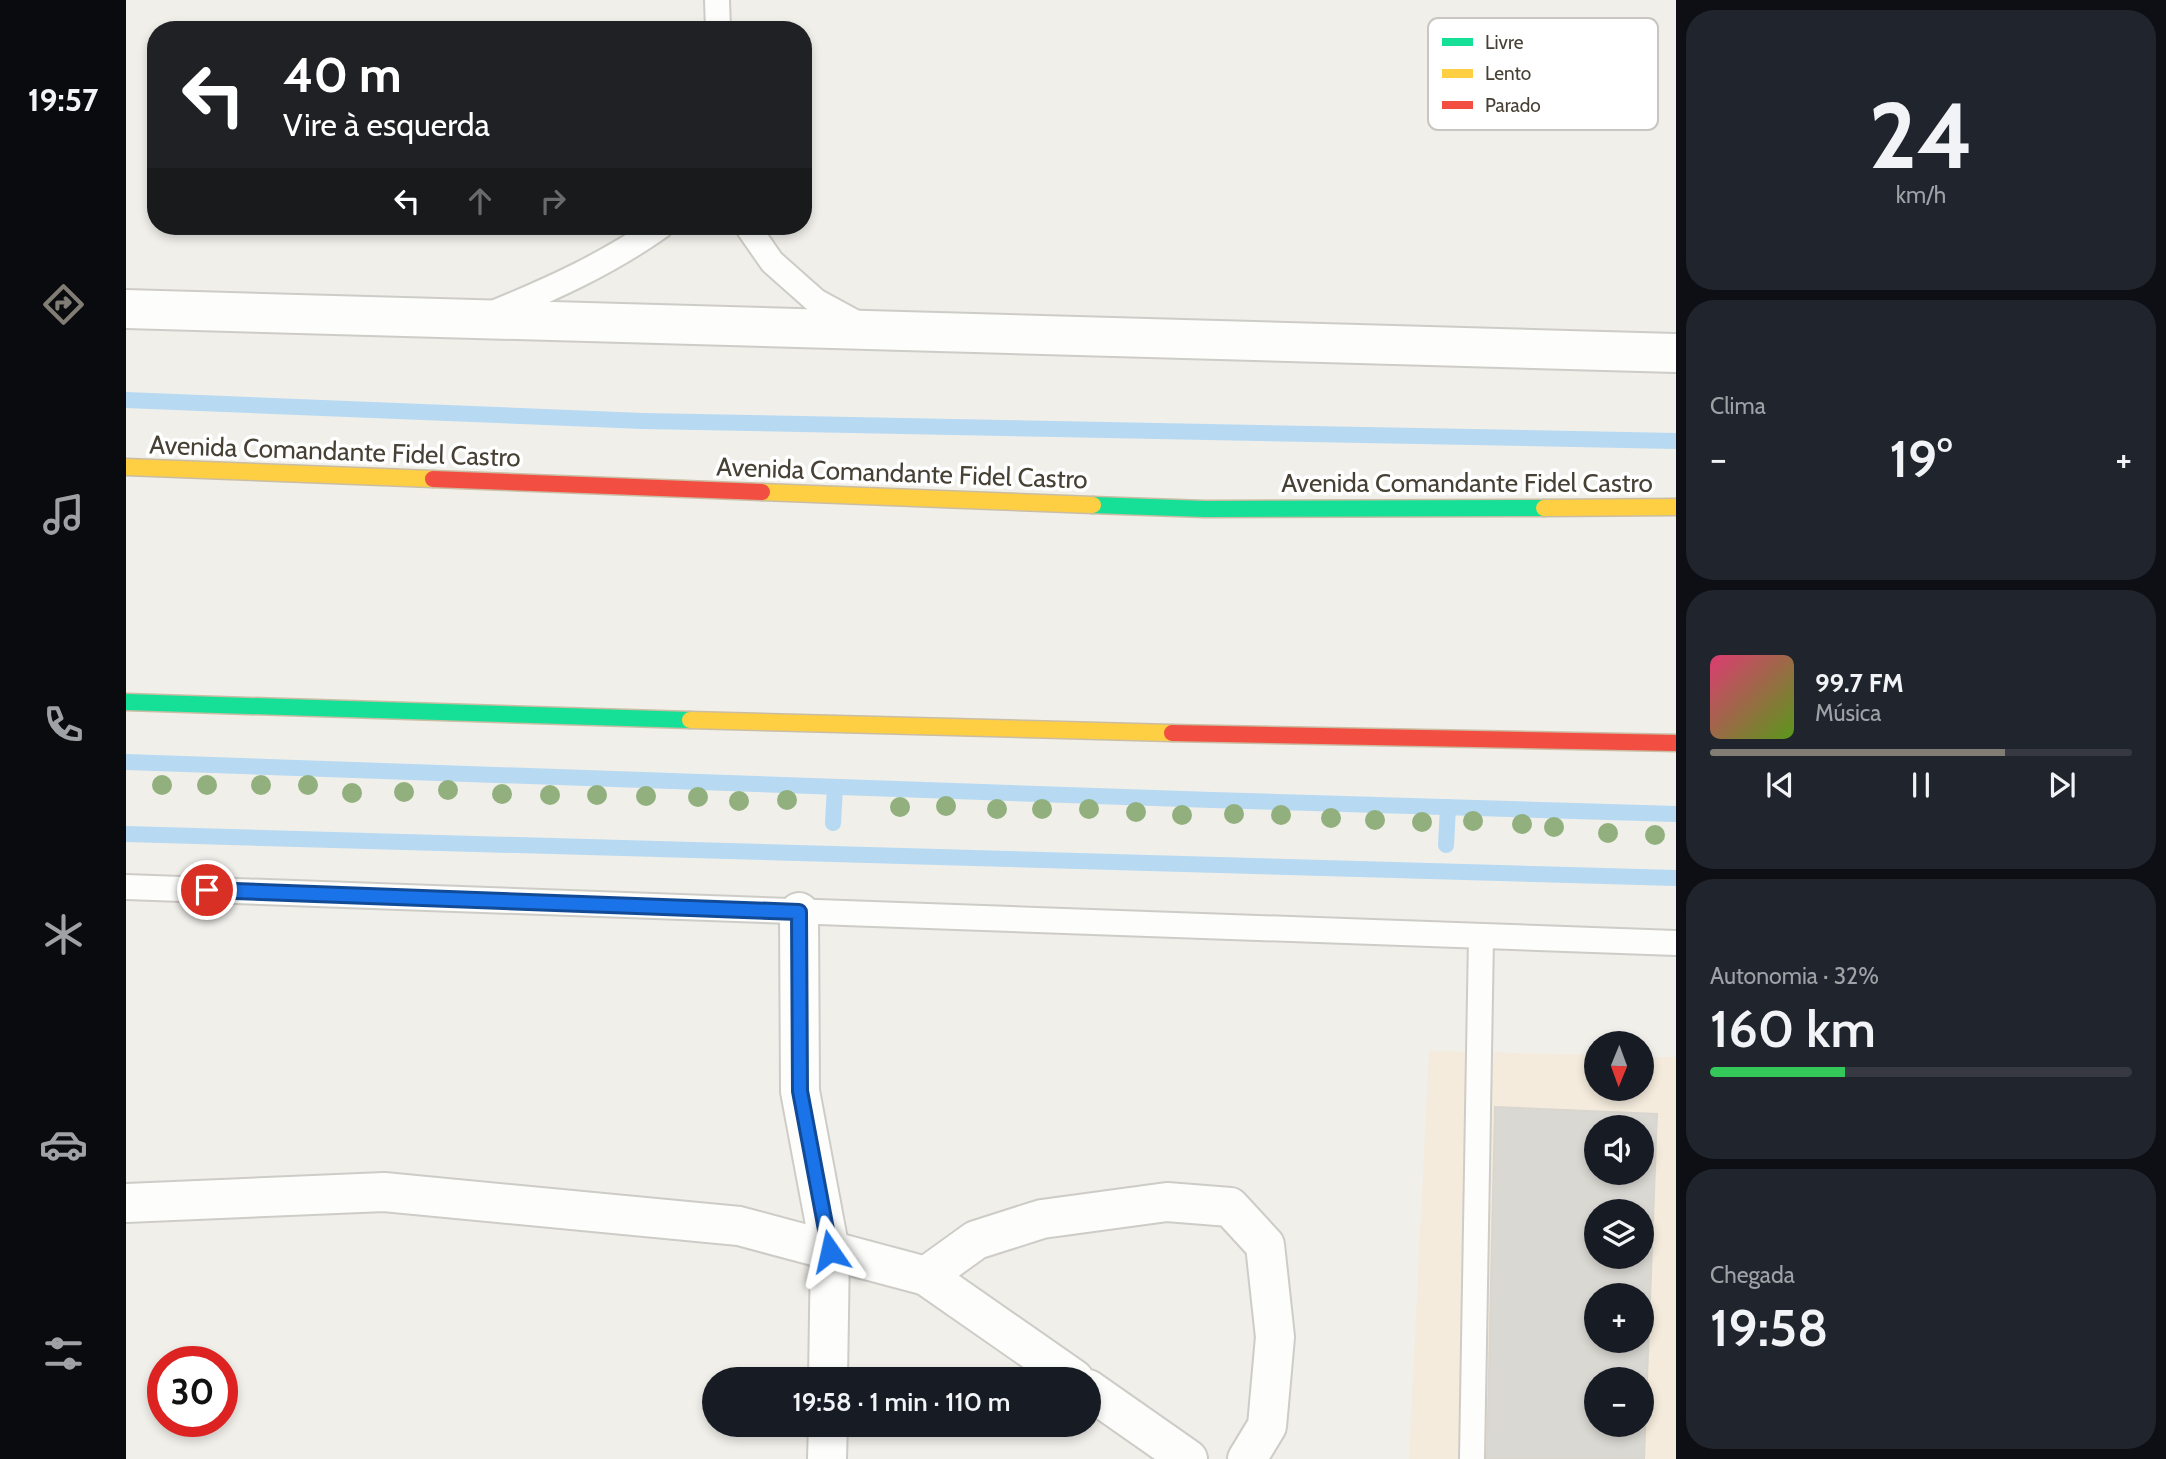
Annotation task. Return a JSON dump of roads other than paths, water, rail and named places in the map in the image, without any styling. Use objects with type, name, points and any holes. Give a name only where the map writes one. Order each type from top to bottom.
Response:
[{"type":"highway","name":"Avenida Comandante Fidel Castro","points":[[126,467],[1205,509],[1676,507]]},
{"type":"highway","points":[[126,702],[947,728],[1676,743]]},
{"type":"street","points":[[126,309],[1676,353]]},
{"type":"street","points":[[799,912],[800,1091],[830,1251],[828,1367]]},
{"type":"street","points":[[126,1203],[384,1192],[739,1226],[926,1276],[1057,1367]]},
{"type":"street","points":[[926,1276],[976,1240],[1042,1219],[1167,1202],[1230,1207],[1265,1245],[1275,1337],[1267,1426],[1247,1459]]},
{"type":"street","points":[[1101,1398],[1188,1459]]},
{"type":"street","points":[[827,1459],[828,1437]]},
{"type":"lane","points":[[717,0],[718,21]]},
{"type":"lane","points":[[479,319],[561,285],[648,235]]},
{"type":"lane","points":[[753,235],[772,262],[816,301],[869,329]]},
{"type":"lane","points":[[126,887],[1676,943]]},
{"type":"lane","points":[[1472,1459],[1481,937]]},
{"type":"waterway","points":[[126,400],[643,421],[1676,441]]},
{"type":"waterway","points":[[126,762],[1676,814]]},
{"type":"waterway","points":[[833,823],[835,787]]},
{"type":"waterway","points":[[1446,845],[1448,807]]},
{"type":"waterway","points":[[126,834],[1676,878]]}]
